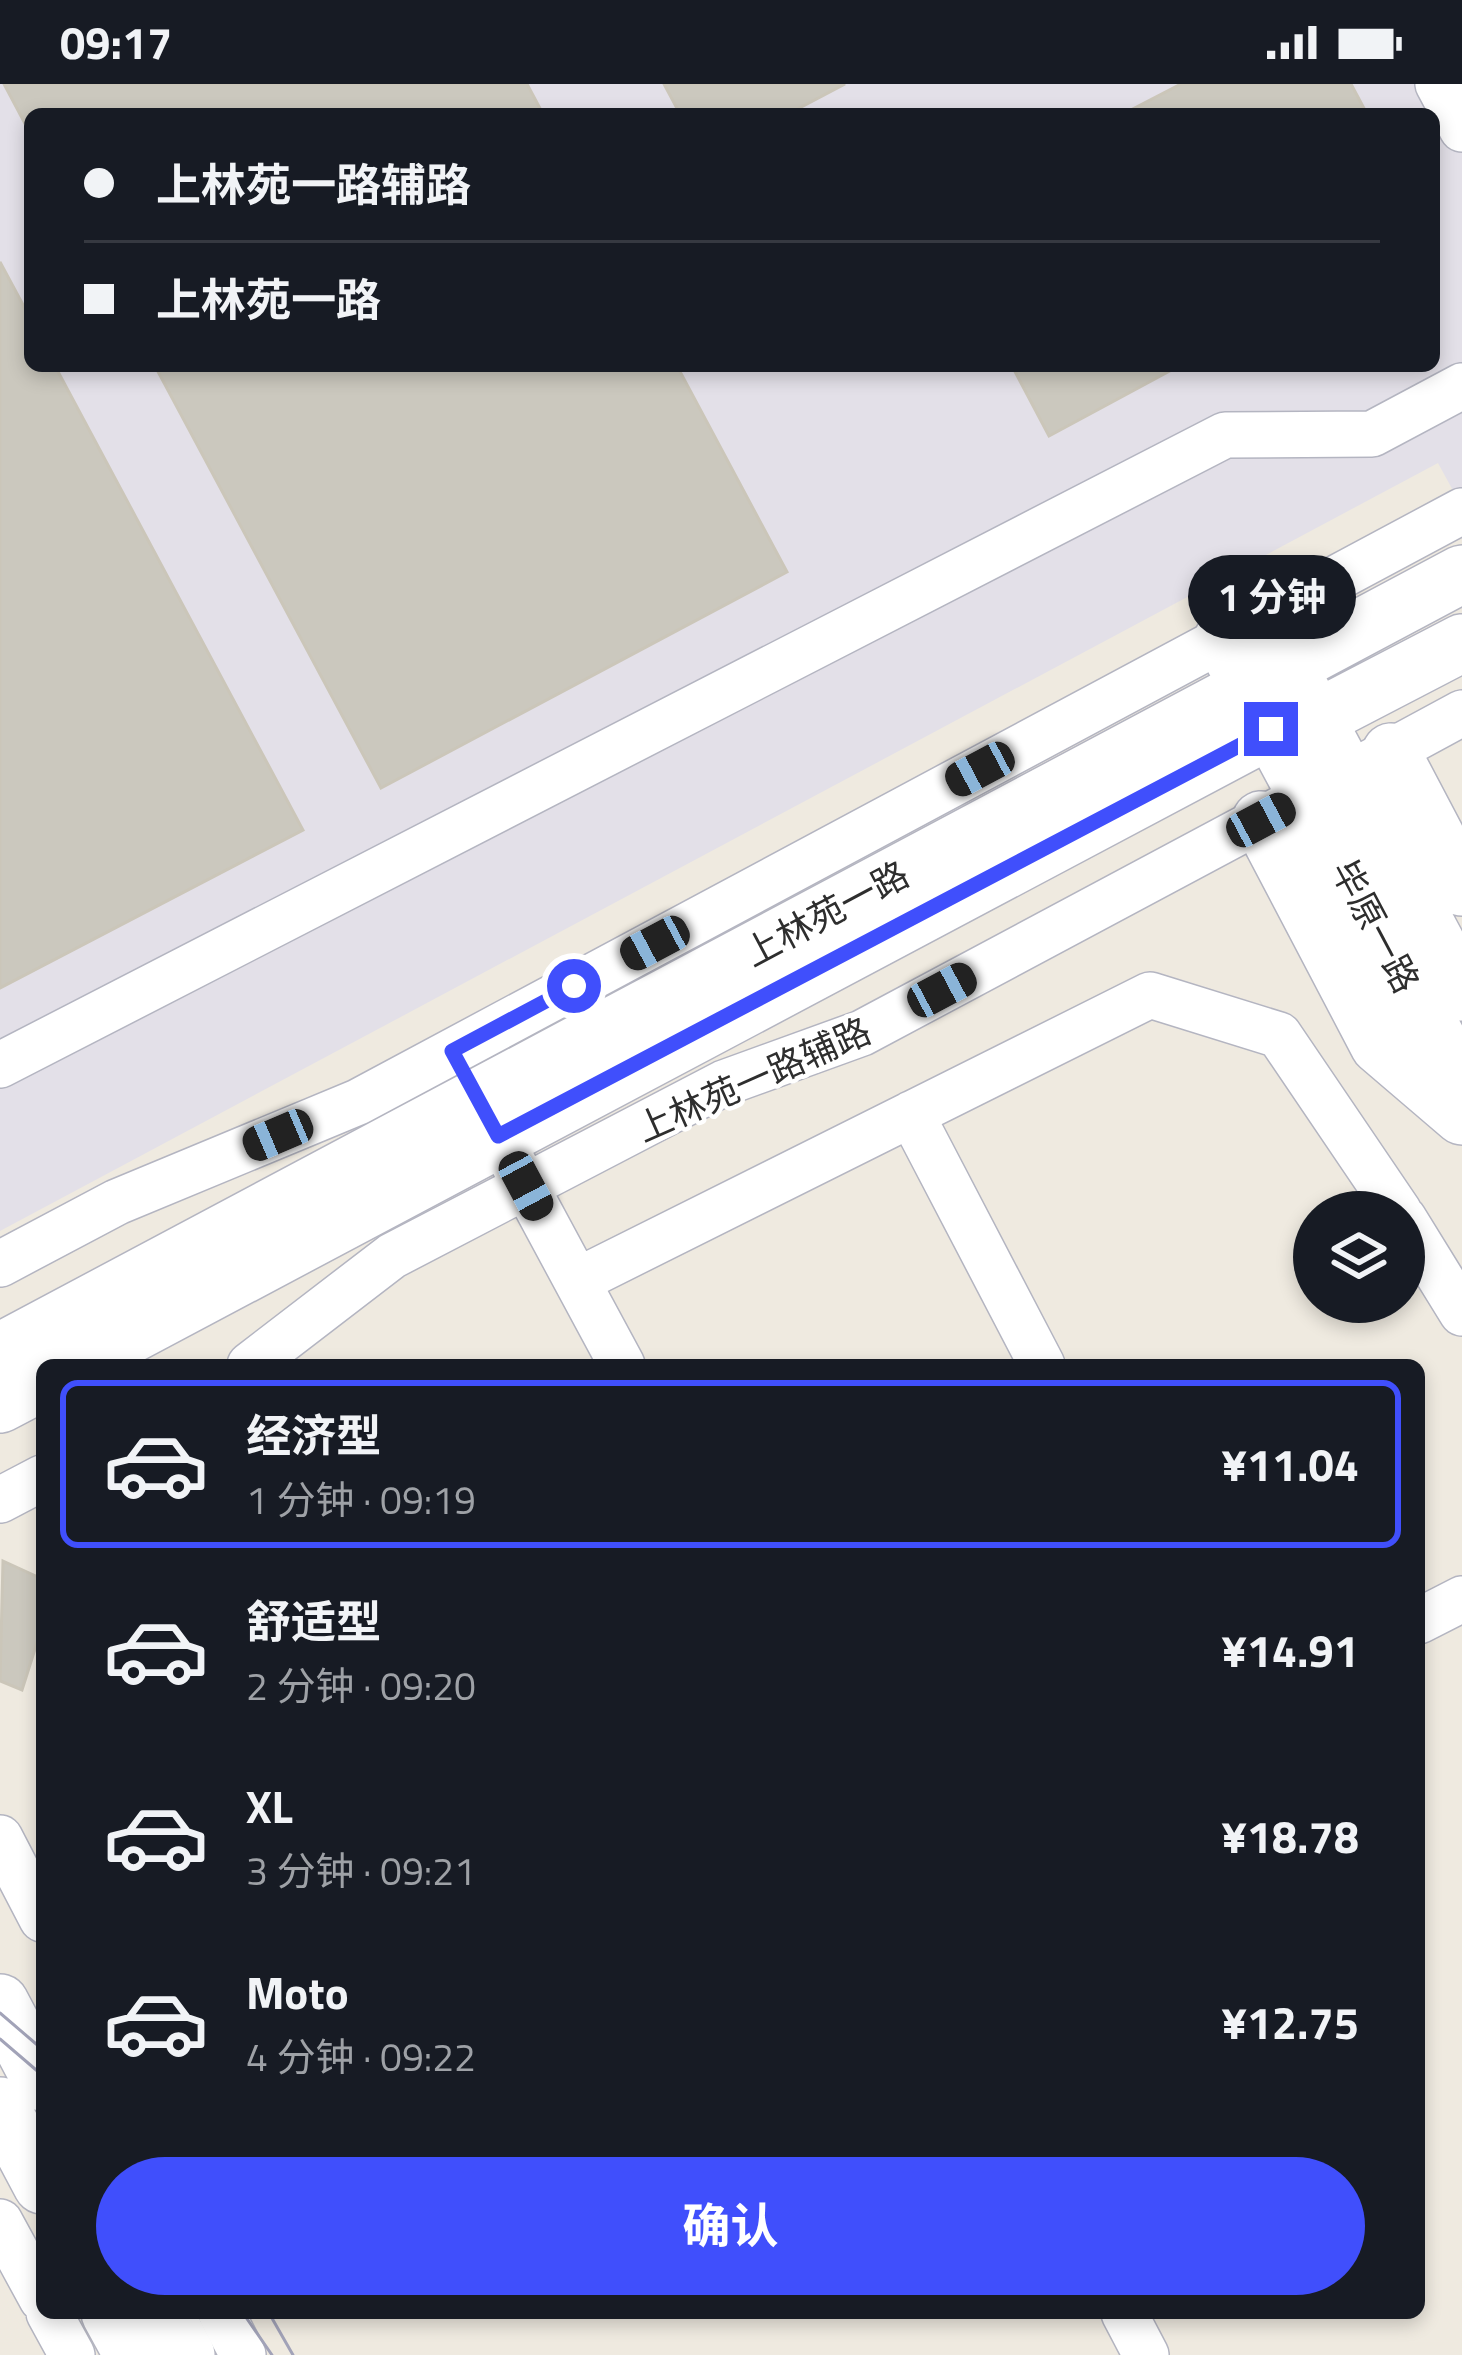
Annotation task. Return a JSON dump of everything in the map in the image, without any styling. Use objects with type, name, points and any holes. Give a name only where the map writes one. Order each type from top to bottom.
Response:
[{"type":"street","points":[[1438,84],[1462,128]]},
{"type":"street","points":[[0,1065],[1225,435],[1372,434],[1462,386]]},
{"type":"street","points":[[0,1264],[117,1202],[358,1102],[476,1096],[1268,677],[1462,511]]},
{"type":"street","name":"上林苑一路","points":[[0,1352],[1462,574]]},
{"type":"street","name":"上林苑一路","points":[[1268,677],[1462,643]]},
{"type":"street","name":"毕原一路","points":[[1268,677],[1326,786],[1462,1086]]},
{"type":"street","name":"上林苑一路辅路","points":[[258,1359],[392,1256],[724,1083],[862,1033],[1462,713]]},
{"type":"street","points":[[1326,786],[1462,887]]},
{"type":"street","points":[[1326,786],[1379,1045],[1462,1116]]},
{"type":"street","name":"毕原一路","points":[[1326,786],[1462,992]]},
{"type":"street","points":[[577,1281],[1150,995],[1279,1035],[1386,1191]]},
{"type":"street","points":[[476,1096],[619,1359]]},
{"type":"street","name":"上林苑一路","points":[[82,1359],[476,1096]]},
{"type":"street","points":[[911,1114],[1039,1359]]},
{"type":"street","points":[[1425,1253],[1462,1313]]},
{"type":"street","points":[[0,1404],[36,1385]]},
{"type":"street","points":[[0,1500],[36,1481]]},
{"type":"street","points":[[1425,1618],[1462,1599]]},
{"type":"street","points":[[0,1838],[36,1907]]},
{"type":"street","points":[[0,2003],[36,2071]]},
{"type":"street","points":[[0,2106],[36,2174]]},
{"type":"street","points":[[0,2222],[36,2288]]},
{"type":"street","points":[[53,2319],[72,2355]]},
{"type":"street","points":[[113,2319],[133,2355]]},
{"type":"street","points":[[167,2319],[186,2355]]},
{"type":"street","points":[[223,2319],[243,2355]]},
{"type":"street","points":[[1127,2319],[1146,2355]]},
{"type":"shaded area","points":[[0,84],[1462,84],[1462,507],[1438,463],[0,1231]]},
{"type":"building","points":[[4,84],[527,84],[540,108],[24,108],[24,122]]},
{"type":"building","points":[[664,84],[845,84],[799,108],[677,108]]},
{"type":"building","points":[[1181,84],[1351,84],[1364,108],[1135,108]]},
{"type":"building","points":[[0,262],[24,307],[24,372],[58,372],[303,830],[0,988]]},
{"type":"building","points":[[158,372],[680,372],[787,572],[381,788]]},
{"type":"building","points":[[1015,372],[1168,372],[1049,436]]},
{"type":"building","points":[[3,1561],[36,1576],[36,1646],[22,1690],[0,1681]]},
{"type":"tram line","points":[[0,2013],[36,2044]]},
{"type":"tram line","points":[[0,2039],[36,2070]]},
{"type":"tram line","points":[[247,2319],[272,2355]]},
{"type":"tram line","points":[[272,2319],[293,2355]]},
{"type":"route","points":[[574,986],[452,1051],[498,1136],[1271,729]]}]
